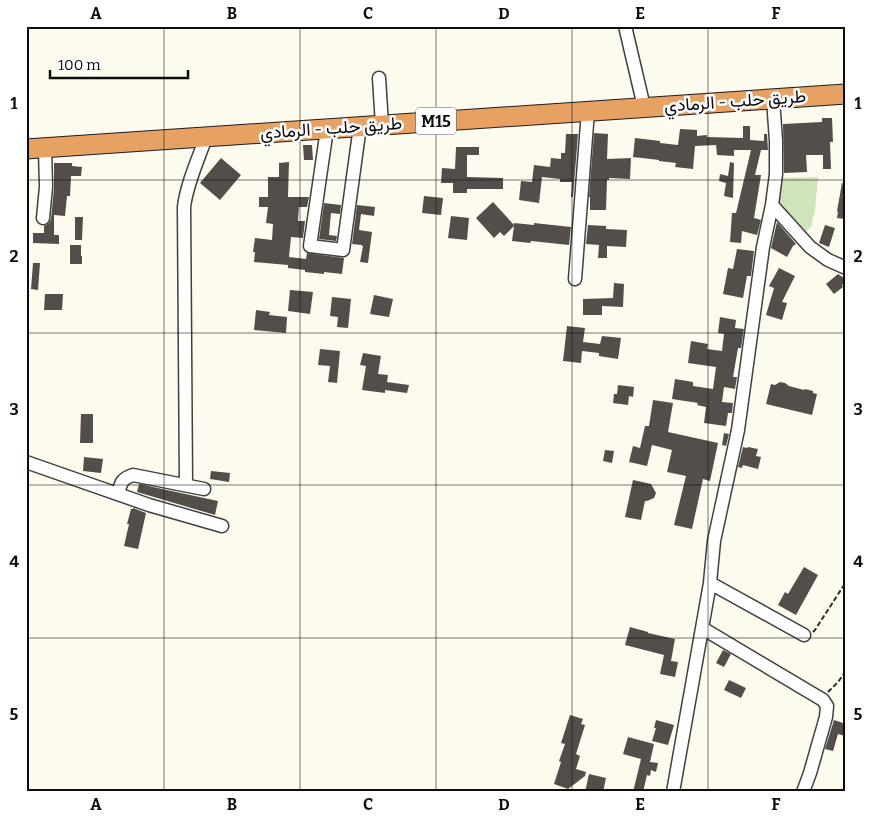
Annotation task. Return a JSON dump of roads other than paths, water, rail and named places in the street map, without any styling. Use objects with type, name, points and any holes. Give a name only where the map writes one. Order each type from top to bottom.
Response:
[{"type":"highway","name":"طريق حلب - الرمادي","points":[[26,149],[846,94]]},
{"type":"street","points":[[625,26],[644,107]]},
{"type":"street","points":[[379,78],[382,125]]},
{"type":"street","points":[[672,792],[710,583],[714,541],[738,430],[763,247],[772,205],[776,174],[773,99]]},
{"type":"street","points":[[575,279],[588,111]]},
{"type":"street","points":[[327,129],[310,246],[343,250],[360,126]]},
{"type":"street","points":[[186,485],[184,207],[190,182],[206,137]]},
{"type":"street","points":[[43,218],[46,187],[45,148]]},
{"type":"street","points":[[772,205],[810,247],[828,260],[846,268]]},
{"type":"street","points":[[26,462],[148,505],[222,526]]},
{"type":"street","points":[[118,494],[122,481],[133,475],[204,489]]},
{"type":"street","points":[[710,583],[804,635]]},
{"type":"street","points":[[702,628],[811,692],[828,706],[803,792]]}]
